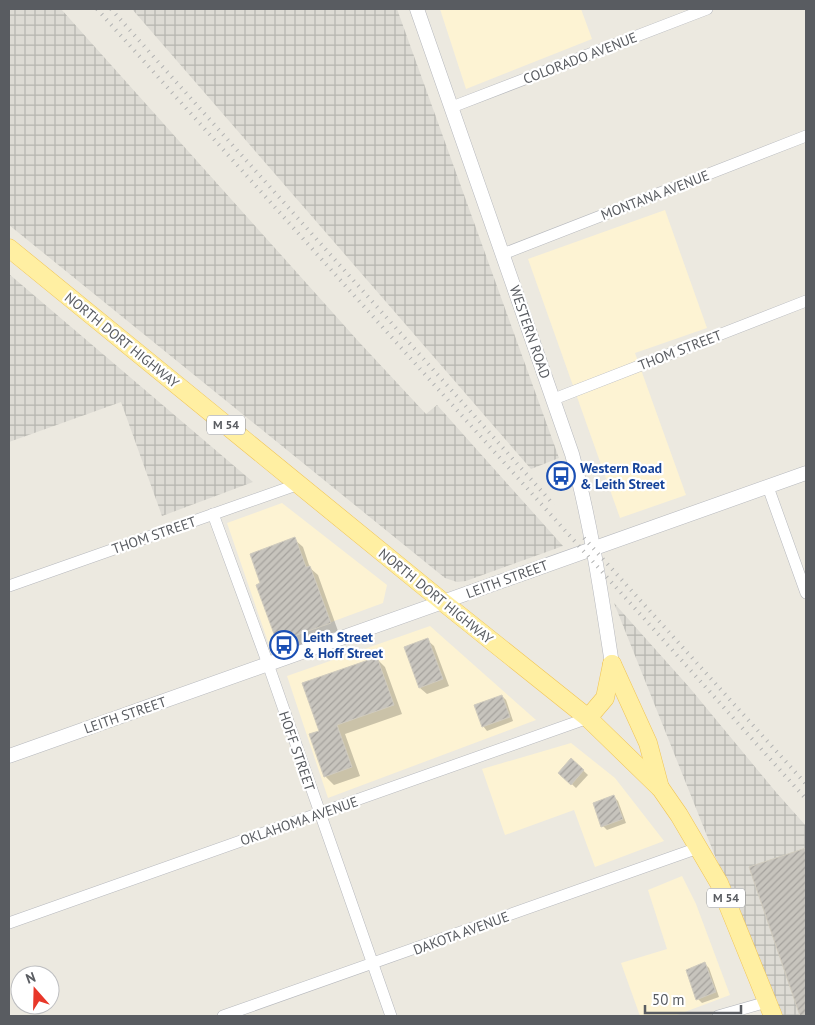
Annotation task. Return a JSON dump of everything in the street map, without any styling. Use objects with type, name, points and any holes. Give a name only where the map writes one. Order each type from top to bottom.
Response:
[{"type":"main road","name":"NORTH DORT HIGHWAY","points":[[9,248],[588,718],[661,789],[679,815],[719,883],[770,1009]]},
{"type":"main road","points":[[588,718],[605,698],[612,664]]},
{"type":"main road","points":[[612,664],[648,742],[661,789]]},
{"type":"street","name":"WESTERN ROAD","points":[[417,9],[554,399],[577,474],[593,548],[612,664]]},
{"type":"street","name":"COLORADO AVENUE","points":[[452,107],[707,9]]},
{"type":"street","name":"MONTANA AVENUE","points":[[503,254],[806,136]]},
{"type":"street","name":"THOM STREET","points":[[554,399],[806,301]]},
{"type":"street","name":"LEITH STREET","points":[[9,756],[806,473]]},
{"type":"street","name":"THOM STREET","points":[[9,586],[298,484]]},
{"type":"street","points":[[768,487],[806,593]]},
{"type":"street","name":"HOFF STREET","points":[[213,514],[268,664],[391,1016]]},
{"type":"street","name":"OKLAHOMA AVENUE","points":[[9,923],[588,718]]},
{"type":"street","name":"DAKOTA AVENUE","points":[[223,1016],[698,848]]},
{"type":"street","points":[[718,1016],[770,1009]]},
{"type":"shaded area","points":[[9,9],[61,9],[359,342],[426,414],[437,405],[563,546],[466,581],[457,582],[445,578],[9,225]]},
{"type":"shaded area","points":[[132,9],[397,9],[559,458],[531,469]]},
{"type":"shaded area","points":[[440,9],[581,9],[592,39],[466,89]]},
{"type":"shaded area","points":[[665,210],[707,328],[635,353],[686,495],[620,518],[528,259]]},
{"type":"shaded area","points":[[9,274],[253,482],[162,516],[121,402],[9,442]]},
{"type":"shaded area","points":[[282,503],[387,585],[383,603],[269,645],[227,523]]},
{"type":"shaded area","points":[[614,603],[689,687],[806,826],[806,1016],[779,1016]]},
{"type":"shaded area","points":[[430,626],[536,720],[328,798],[287,676]]},
{"type":"shaded area","points":[[571,743],[615,778],[664,841],[595,867],[574,810],[505,835],[482,769]]},
{"type":"shaded area","points":[[682,876],[696,904],[730,995],[674,1016],[640,1016],[621,963],[667,949],[648,890]]},
{"type":"building","points":[[295,537],[306,567],[310,566],[331,623],[277,642],[256,585],[260,583],[250,554]]},
{"type":"building","points":[[428,638],[443,679],[419,688],[404,647]]},
{"type":"building","points":[[377,657],[394,705],[337,725],[352,767],[324,777],[309,734],[319,731],[302,683]]},
{"type":"building","points":[[502,695],[510,717],[482,727],[474,705]]},
{"type":"building","points":[[571,758],[584,770],[571,785],[558,773]]},
{"type":"building","points":[[614,795],[623,819],[601,827],[593,803]]},
{"type":"building","points":[[806,848],[806,1016],[800,1016],[749,867]]},
{"type":"building","points":[[705,962],[716,992],[696,1000],[686,970]]},
{"type":"railway","points":[[97,9],[806,799]]},
{"type":"railway","points":[[111,9],[554,505]]},
{"type":"railway","points":[[584,538],[806,784]]},
{"type":"place","name":"Western Road & Leith Street","points":[[561,476]]},
{"type":"place","name":"Leith Street & Hoff Street","points":[[284,645]]}]
